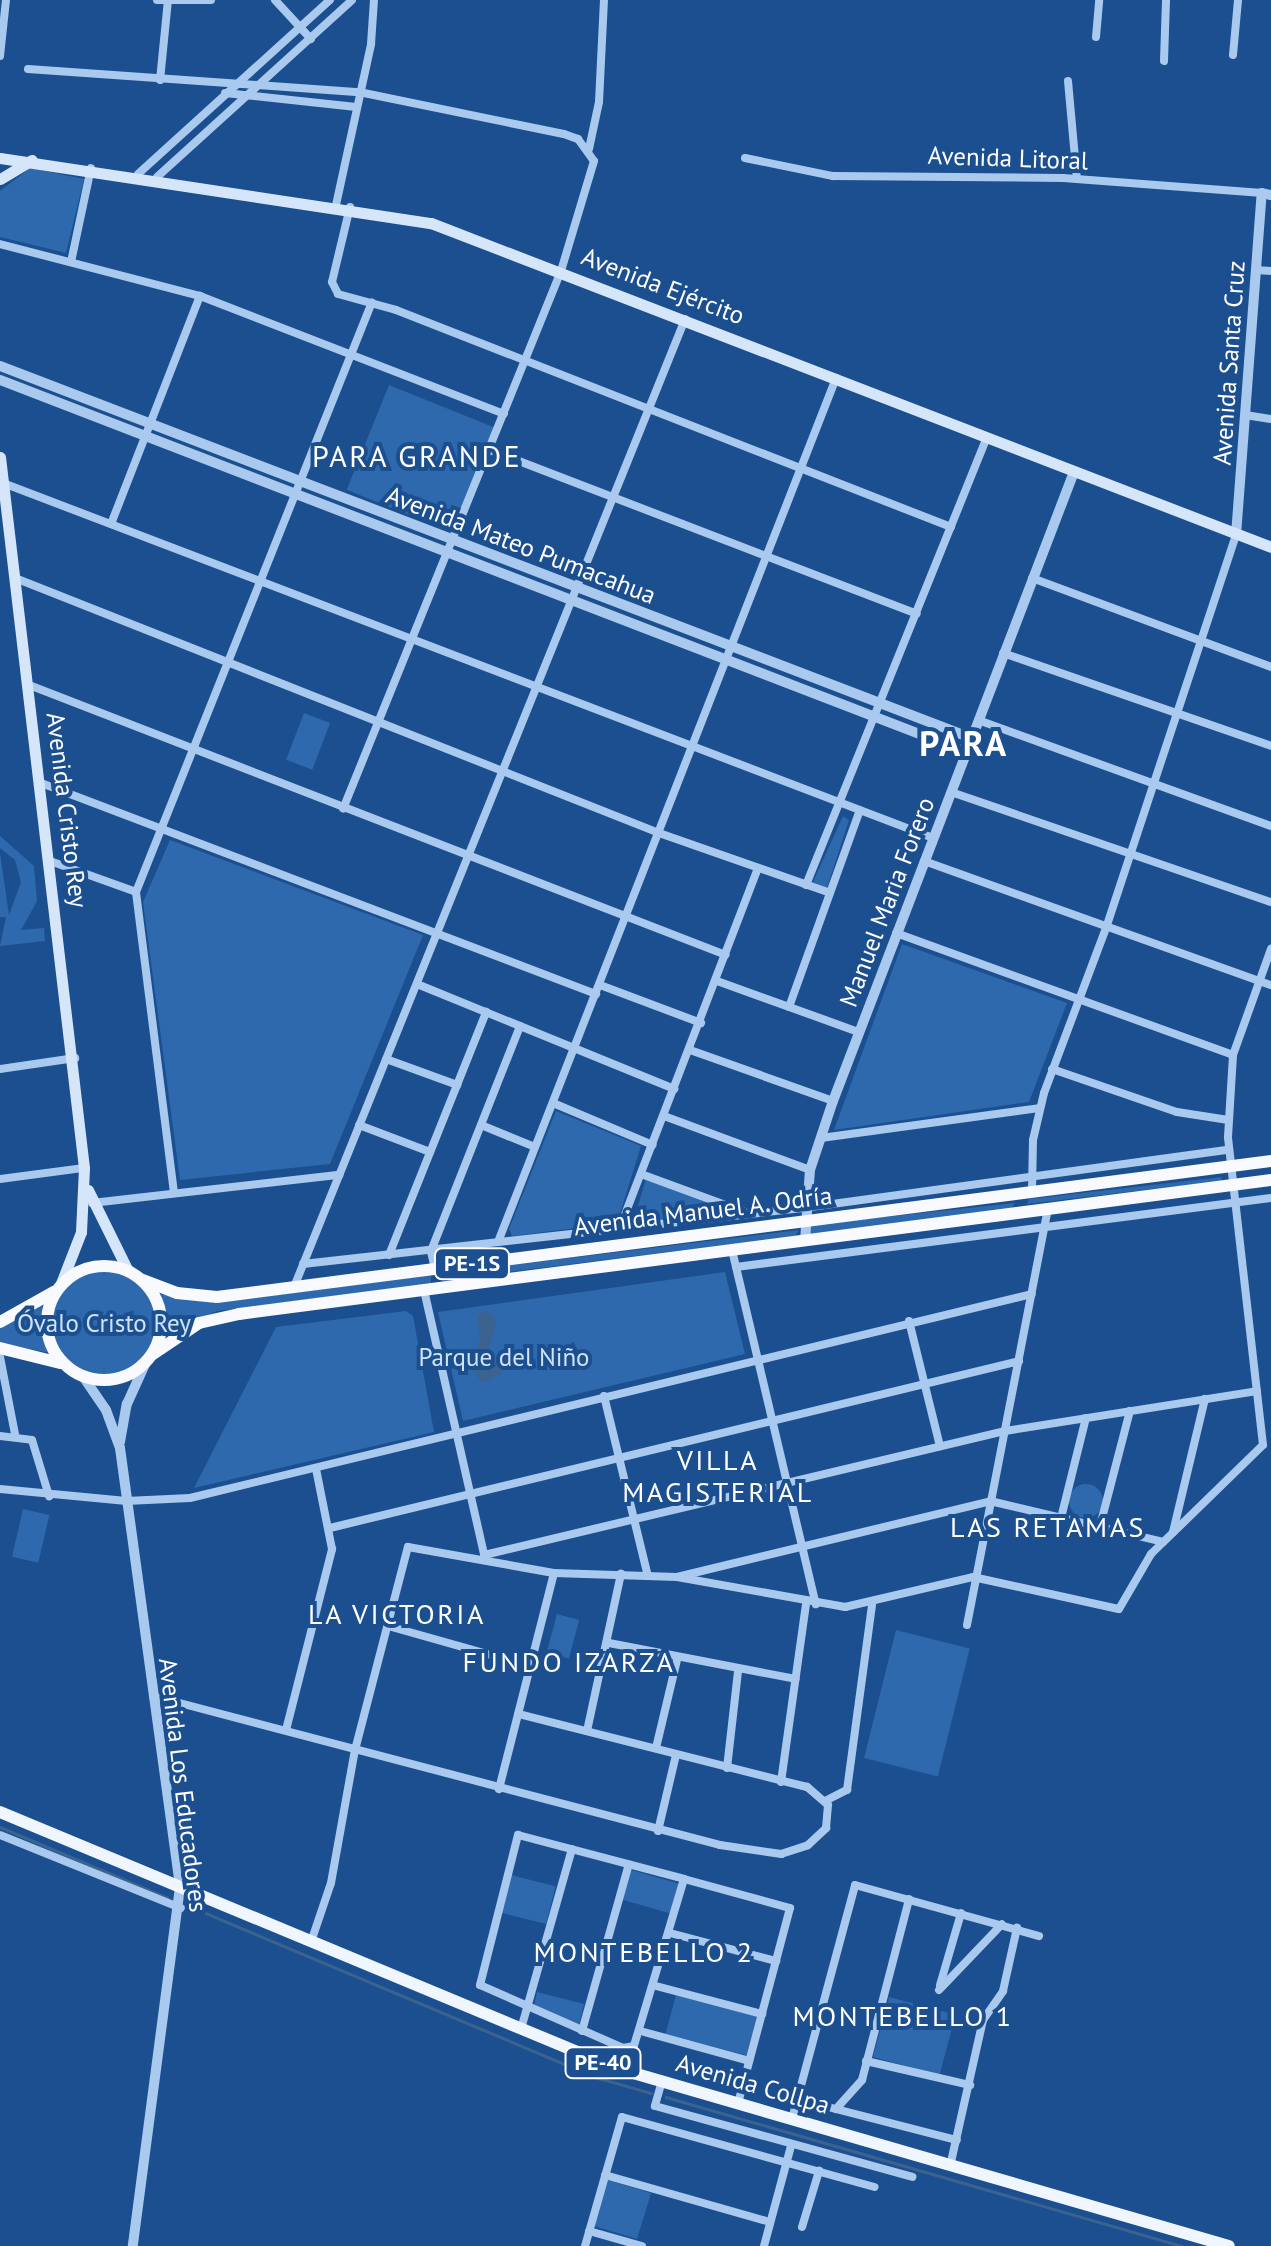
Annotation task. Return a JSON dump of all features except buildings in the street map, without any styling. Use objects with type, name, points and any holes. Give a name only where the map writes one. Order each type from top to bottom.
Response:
[{"type":"highway","name":"Avenida Manuel A. Odría","points":[[143,1280],[198,1298],[436,1269],[803,1214],[1026,1192],[1271,1161]]},
{"type":"highway","name":"Avenida Manuel A. Odría","points":[[149,1358],[185,1329],[218,1318],[1271,1180]]},
{"type":"highway","points":[[1022,1212],[1026,1192]]},
{"type":"highway","points":[[0,1322],[91,1266],[128,1270]]},
{"type":"highway","points":[[436,1269],[439,1288]]},
{"type":"highway","name":"PE-1S","points":[[128,1270],[143,1280]]},
{"type":"highway","points":[[143,1280],[161,1315],[149,1358]]},
{"type":"highway","points":[[58,1288],[48,1336],[75,1371]]},
{"type":"highway","name":"PE-1S","points":[[0,1348],[75,1371],[121,1378],[149,1358]]},
{"type":"main road","points":[[0,150],[14,156]]},
{"type":"main road","name":"Avenida Ejército","points":[[14,156],[431,222],[1271,547]]},
{"type":"main road","points":[[0,158],[14,156]]},
{"type":"main road","points":[[0,179],[32,160]]},
{"type":"main road","name":"Avenida Cristo Rey","points":[[0,457],[75,1058],[84,1168],[92,1203],[128,1270]]},
{"type":"main road","name":"Avenida Cristo Rey","points":[[58,1288],[80,1232],[84,1168]]},
{"type":"main road","name":"Avenida Collpa","points":[[0,1812],[521,2029],[662,2082],[951,2162],[1229,2246]]},
{"type":"street","points":[[0,56],[6,0]]},
{"type":"street","points":[[158,0],[211,0]]},
{"type":"street","points":[[160,80],[168,0]]},
{"type":"street","points":[[276,0],[311,39]]},
{"type":"street","points":[[138,174],[330,0]]},
{"type":"street","points":[[157,177],[352,0]]},
{"type":"street","points":[[336,205],[360,92],[374,0]]},
{"type":"street","points":[[589,150],[599,102],[604,0]]},
{"type":"street","points":[[1096,37],[1099,0]]},
{"type":"street","points":[[1164,61],[1166,0]]},
{"type":"street","points":[[1233,54],[1238,0]]},
{"type":"street","points":[[28,69],[219,86],[238,83],[360,92],[564,134],[589,150],[594,161],[562,271],[343,809]]},
{"type":"street","points":[[1068,80],[1078,180]]},
{"type":"street","points":[[219,86],[226,94],[245,97],[356,106]]},
{"type":"street","name":"Avenida Litoral","points":[[745,158],[833,176],[1078,180],[1266,194]]},
{"type":"street","points":[[71,262],[91,168]]},
{"type":"street","name":"Avenida Santa Cruz","points":[[1236,535],[1256,270],[1266,194]]},
{"type":"street","points":[[350,207],[332,286],[951,528]]},
{"type":"street","points":[[0,244],[200,296],[504,414]]},
{"type":"street","points":[[1256,270],[1271,271]]},
{"type":"street","points":[[111,524],[200,296]]},
{"type":"street","points":[[174,1194],[136,892],[354,356],[372,302]]},
{"type":"street","points":[[294,1287],[685,319]]},
{"type":"street","name":"Avenida Mateo Pumacahua","points":[[0,366],[298,495],[574,594],[727,659],[971,738]]},
{"type":"street","points":[[498,1242],[836,378]]},
{"type":"street","name":"Avenida Mateo Pumacahua","points":[[0,380],[303,482],[451,547]]},
{"type":"street","points":[[1245,414],[1271,419]]},
{"type":"street","points":[[806,885],[988,438]]},
{"type":"street","points":[[490,450],[917,614]]},
{"type":"street","name":"Manuel Maria Forero","points":[[805,1241],[803,1214],[810,1170],[832,1100],[1074,472]]},
{"type":"street","points":[[3,483],[933,838]]},
{"type":"street","points":[[1026,1192],[1032,1175],[1039,1108],[1106,928],[1236,535]]},
{"type":"street","points":[[15,578],[659,833],[830,894]]},
{"type":"street","points":[[1032,578],[1271,667]]},
{"type":"street","name":"Avenida Mateo Pumacahua","points":[[574,594],[731,647],[966,752]]},
{"type":"street","points":[[1004,652],[1271,746]]},
{"type":"street","points":[[29,685],[625,920],[726,955]]},
{"type":"street","points":[[978,720],[1271,826]]},
{"type":"street","points":[[40,784],[437,932],[701,1024]]},
{"type":"street","points":[[951,792],[1271,902]]},
{"type":"street","points":[[789,1007],[860,810]]},
{"type":"street","points":[[50,861],[136,892]]},
{"type":"street","points":[[924,861],[1271,986]]},
{"type":"street","points":[[626,1228],[624,1218],[758,868]]},
{"type":"street","points":[[896,933],[1233,1055]]},
{"type":"street","points":[[311,1942],[330,1882],[355,1750],[408,1546],[554,1572],[676,1577],[806,1604],[872,1605],[974,1577],[1120,1609],[1163,1542],[1262,1449],[1230,1202],[1228,1120],[1233,1055],[1271,949]]},
{"type":"street","points":[[717,981],[859,1032]]},
{"type":"street","points":[[416,984],[674,1090]]},
{"type":"street","points":[[389,1255],[486,1012]]},
{"type":"street","points":[[436,1269],[431,1251],[520,1026]]},
{"type":"street","points":[[690,1050],[832,1100]]},
{"type":"street","points":[[0,1069],[75,1058]]},
{"type":"street","points":[[386,1059],[457,1086]]},
{"type":"street","points":[[1052,1069],[1176,1112],[1228,1120]]},
{"type":"street","points":[[553,1103],[652,1145]]},
{"type":"street","points":[[820,1138],[1039,1108]]},
{"type":"street","points":[[664,1116],[810,1170]]},
{"type":"street","points":[[359,1125],[430,1152]]},
{"type":"street","points":[[481,1125],[535,1147]]},
{"type":"street","name":"Avenida Manuel A. Odría","points":[[304,1264],[747,1212],[803,1214],[1032,1175],[1228,1150]]},
{"type":"street","points":[[0,1179],[84,1168]]},
{"type":"street","points":[[641,1174],[747,1212]]},
{"type":"street","points":[[92,1203],[339,1175]]},
{"type":"street","points":[[736,1268],[1271,1198]]},
{"type":"street","points":[[967,1625],[1048,1210]]},
{"type":"street","points":[[732,1250],[816,1604]]},
{"type":"street","points":[[424,1290],[485,1558]]},
{"type":"street","points":[[0,1488],[126,1501],[190,1498],[909,1320],[1032,1294]]},
{"type":"street","points":[[909,1320],[940,1446]]},
{"type":"street","points":[[0,1357],[15,1434]]},
{"type":"street","name":"Avenida Los Educadores","points":[[120,1448],[127,1404],[149,1358]]},
{"type":"street","points":[[330,1528],[1019,1361]]},
{"type":"street","name":"Avenida Los Educadores","points":[[75,1371],[106,1410],[120,1448],[180,1887],[181,1908],[133,2246]]},
{"type":"street","points":[[485,1558],[634,1518],[1005,1431],[1256,1390]]},
{"type":"street","points":[[604,1396],[648,1576]]},
{"type":"street","points":[[1173,1532],[1205,1399]]},
{"type":"street","points":[[1100,1526],[1130,1411]]},
{"type":"street","points":[[1061,1518],[1086,1418]]},
{"type":"street","points":[[0,1436],[15,1434],[37,1447],[49,1496]]},
{"type":"street","points":[[286,1730],[332,1549],[316,1469]]},
{"type":"street","points":[[676,1577],[802,1542],[990,1501],[1163,1542]]},
{"type":"street","points":[[499,1789],[554,1572]]},
{"type":"street","points":[[586,1731],[609,1644],[621,1574]]},
{"type":"street","points":[[781,1782],[806,1604]]},
{"type":"street","points":[[825,1802],[847,1790],[872,1605]]},
{"type":"street","points":[[388,1626],[530,1666]]},
{"type":"street","points":[[609,1644],[738,1672],[796,1679]]},
{"type":"street","points":[[656,1748],[677,1660]]},
{"type":"street","points":[[728,1768],[738,1672]]},
{"type":"street","points":[[152,1696],[658,1831],[763,1853],[790,1852],[823,1832],[825,1802]]},
{"type":"street","points":[[518,1714],[806,1788],[825,1802]]},
{"type":"street","points":[[658,1831],[676,1756]]},
{"type":"street","points":[[684,1879],[644,2032],[628,2048],[484,1989],[479,1980],[518,1834],[572,1849],[629,1864],[684,1879],[790,1908],[738,2103]]},
{"type":"street","points":[[0,1835],[181,1908]]},
{"type":"street","points":[[521,2029],[572,1849]]},
{"type":"street","points":[[582,2031],[629,1864]]},
{"type":"street","points":[[792,2118],[855,1885],[1039,1936]]},
{"type":"street","points":[[836,2108],[862,2080],[909,1899]]},
{"type":"street","points":[[961,1913],[939,1990],[1002,1924]]},
{"type":"street","points":[[951,2162],[984,2020],[1003,1990],[1017,1928]]},
{"type":"street","points":[[670,1933],[776,1961]]},
{"type":"street","points":[[656,1986],[762,2014]]},
{"type":"street","points":[[644,2032],[749,2060]]},
{"type":"street","points":[[866,2061],[970,2085]]},
{"type":"street","points":[[662,2082],[655,2106],[912,2177]]},
{"type":"street","points":[[797,2098],[957,2140]]},
{"type":"street","points":[[585,2246],[622,2117],[874,2187]]},
{"type":"street","points":[[764,2246],[766,2221],[791,2146]]},
{"type":"street","points":[[802,2227],[819,2171]]},
{"type":"street","points":[[605,2175],[766,2221]]},
{"type":"street","points":[[589,2231],[642,2246]]},
{"type":"green space","points":[[30,168],[84,179],[66,253],[0,237],[0,191]]},
{"type":"green space","points":[[389,385],[494,427],[451,532],[347,490]]},
{"type":"green space","points":[[304,713],[330,723],[312,770],[286,760]]},
{"type":"green space","points":[[843,816],[849,820],[827,888],[813,882]]},
{"type":"green space","points":[[0,836],[34,866],[37,901],[21,930],[44,928],[45,941],[0,946],[6,917],[0,917],[0,853],[9,915],[21,882],[15,860],[0,848]]},
{"type":"green space","points":[[170,840],[423,935],[330,1164],[180,1180],[143,902]]},
{"type":"green space","points":[[902,944],[1067,1003],[1029,1102],[834,1130]]},
{"type":"green space","points":[[556,1111],[641,1146],[617,1223],[512,1236],[509,1229]]},
{"type":"green space","points":[[1222,1177],[1221,1181],[1027,1204],[1029,1199]]},
{"type":"green space","points":[[646,1179],[734,1211],[632,1225]]},
{"type":"green space","points":[[1015,1203],[1011,1209],[809,1235],[809,1225]]},
{"type":"green space","points":[[799,1230],[795,1236],[444,1280],[446,1273]]},
{"type":"green space","name":"Óvalo Cristo Rey","points":[[104,1270],[124,1274],[141,1286],[153,1303],[157,1323],[153,1343],[141,1360],[124,1372],[104,1376],[84,1372],[67,1360],[55,1343],[51,1323],[55,1303],[67,1286],[84,1274]]},
{"type":"green space","name":"Parque del Niño","points":[[725,1272],[745,1354],[463,1421],[438,1312]]},
{"type":"green space","points":[[431,1275],[431,1283],[217,1311],[167,1333],[161,1294],[216,1303]]},
{"type":"green space","points":[[42,1306],[50,1353],[0,1343],[0,1328]]},
{"type":"green space","points":[[406,1311],[413,1316],[434,1432],[194,1488],[276,1327]]},
{"type":"green space","points":[[1086,1484],[1098,1489],[1103,1501],[1098,1513],[1086,1518],[1074,1513],[1069,1501],[1074,1489]]},
{"type":"green space","points":[[23,1509],[49,1515],[38,1563],[12,1557]]},
{"type":"green space","points":[[557,1614],[579,1620],[569,1659],[547,1653]]},
{"type":"green space","points":[[896,1630],[970,1648],[938,1776],[864,1758]]},
{"type":"green space","points":[[631,1870],[679,1884],[671,1914],[622,1900]]},
{"type":"green space","points":[[511,1875],[556,1886],[546,1924],[502,1913]]},
{"type":"green space","points":[[537,1992],[584,2004],[579,2025],[534,2006]]},
{"type":"green space","points":[[676,1995],[757,2017],[747,2055],[666,2034]]},
{"type":"green space","points":[[889,1997],[956,2015],[940,2075],[873,2057]]},
{"type":"green space","points":[[608,2180],[651,2193],[637,2239],[594,2226]]},
{"type":"shaded area","points":[[485,1311],[497,1317],[489,1349],[502,1374],[482,1383],[467,1362],[480,1343],[477,1316]]},
{"type":"waterway","points":[[0,1827],[168,1898]]},
{"type":"waterway","points":[[196,1909],[599,2078],[651,2093]]},
{"type":"waterway","points":[[666,2097],[1182,2246]]},
{"type":"district","name":"PARA GRANDE","points":[[417,456]]},
{"type":"district","name":"PARA","points":[[964,743]]},
{"type":"district","name":"VILLA MAGISTERIAL","points":[[718,1476]]},
{"type":"district","name":"LAS RETAMAS","points":[[1048,1527]]},
{"type":"district","name":"LA VICTORIA","points":[[397,1614]]},
{"type":"district","name":"FUNDO IZARZA","points":[[569,1662]]},
{"type":"district","name":"MONTEBELLO 2","points":[[644,1952]]},
{"type":"district","name":"MONTEBELLO 1","points":[[903,2016]]}]
